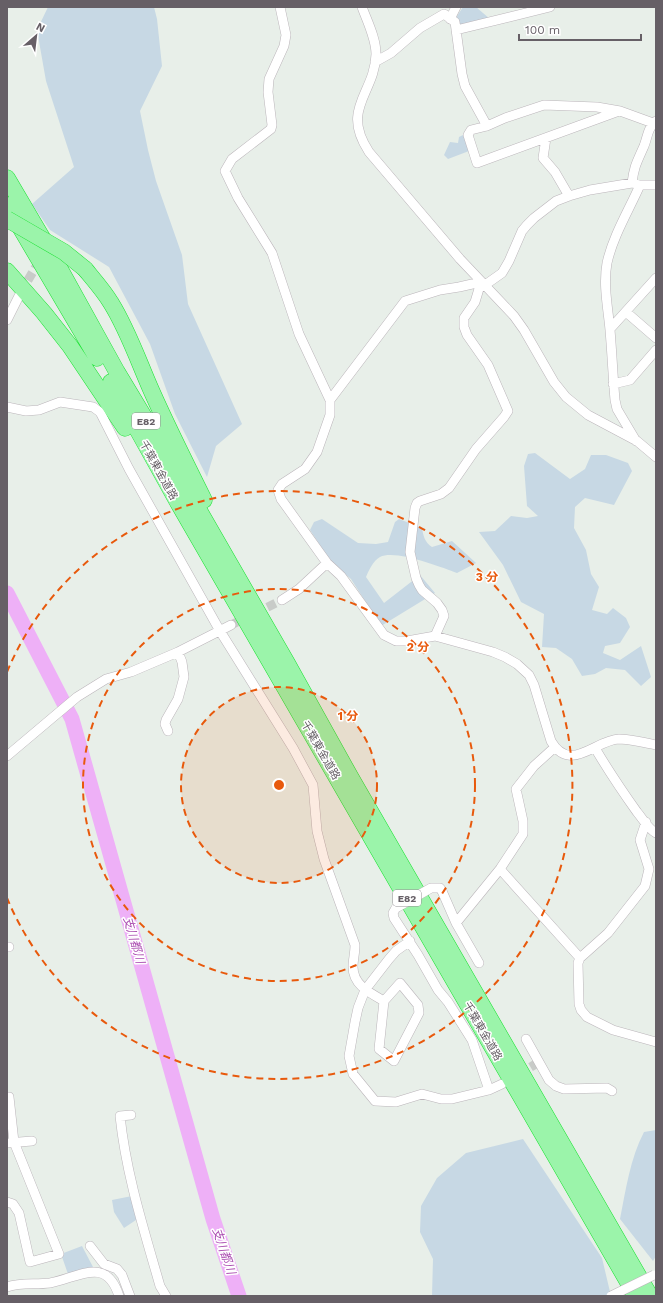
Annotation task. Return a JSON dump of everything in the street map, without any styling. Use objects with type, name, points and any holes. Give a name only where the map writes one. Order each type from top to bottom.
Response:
[{"type":"highway","name":"E82","points":[[7,178],[50,251],[117,372],[170,460],[287,663]]},
{"type":"highway","name":"千葉東金道路","points":[[7,205],[106,374],[177,501],[636,1296]]},
{"type":"highway","name":"E82","points":[[7,219],[64,252],[85,269],[112,303],[180,452],[211,514],[268,616],[287,663]]},
{"type":"highway","points":[[7,271],[44,313],[70,346],[151,467],[177,501]]},
{"type":"highway","name":"千葉東金道路","points":[[287,663],[363,799],[650,1296]]},
{"type":"street","points":[[280,7],[286,35],[284,46],[269,79],[268,92],[272,125],[271,129],[232,159],[225,171],[238,198],[272,253],[298,334],[330,400],[330,415],[317,452],[305,469],[282,484],[278,490],[281,499],[327,563],[341,576],[384,635],[396,641],[406,641],[435,636],[499,655],[517,664],[529,676],[534,685],[551,741],[554,747],[561,752],[576,755],[583,754],[610,741],[620,739],[656,745]]},
{"type":"street","points":[[362,7],[376,52],[373,71],[360,103],[358,112],[358,125],[363,143],[460,259],[514,316],[524,330],[554,382],[566,397],[588,415],[637,441],[656,457]]},
{"type":"street","points":[[450,18],[456,7]]},
{"type":"street","points":[[456,30],[550,7]]},
{"type":"street","points":[[375,62],[391,53],[420,28],[444,14],[455,22],[465,86],[487,126]]},
{"type":"street","points":[[620,111],[477,163],[468,135],[470,130],[487,126],[505,118],[544,105],[597,107],[620,111],[655,122],[648,130],[644,146],[633,171],[636,184],[607,264],[606,289],[615,400],[617,409],[637,441]]},
{"type":"street","points":[[546,138],[543,158],[555,172],[569,196]]},
{"type":"street","points":[[330,400],[405,301],[440,290],[483,283],[502,273],[522,231],[527,224],[556,201],[590,190],[636,184],[656,185]]},
{"type":"street","points":[[610,329],[656,278]]},
{"type":"street","points":[[435,636],[444,616],[437,603],[422,590],[416,578],[410,552],[414,508],[420,501],[441,494],[449,488],[476,449],[508,411],[488,365],[467,335],[464,327],[464,318],[475,302],[483,283]]},
{"type":"street","points":[[7,320],[18,296]]},
{"type":"street","points":[[626,312],[656,338]]},
{"type":"street","points":[[613,384],[630,380],[656,350]]},
{"type":"street","points":[[7,407],[26,411],[39,410],[60,402],[88,406],[97,409],[220,631],[293,748],[313,785],[317,831],[320,845],[355,945],[355,955],[352,966],[354,974],[357,982],[366,990],[384,1001]]},
{"type":"street","points":[[282,600],[299,589],[327,563]]},
{"type":"street","points":[[7,756],[77,697],[106,679],[130,672],[178,652],[231,625]]},
{"type":"street","points":[[168,731],[165,724],[166,720],[178,699],[184,677],[182,662],[178,652]]},
{"type":"street","points":[[456,923],[500,869],[523,834],[523,821],[516,789],[534,766],[554,747]]},
{"type":"street","points":[[595,748],[616,784],[656,833]]},
{"type":"street","points":[[646,822],[640,840],[649,869],[645,886],[608,933],[580,958],[578,963],[580,991],[579,1004],[581,1010],[588,1017],[613,1030],[656,1042]]},
{"type":"street","points":[[500,869],[580,958]]},
{"type":"street","points":[[479,963],[456,923],[440,888],[431,888],[396,908],[393,913],[394,918],[410,941],[438,990],[448,1002],[472,1040],[489,1090]]},
{"type":"street","points":[[410,941],[396,951],[389,959],[366,990],[358,1008],[350,1056],[352,1074],[376,1101],[396,1102],[422,1094],[441,1099],[452,1099],[489,1090],[502,1084]]},
{"type":"street","points":[[400,983],[418,1005],[418,1013],[394,1061],[379,1049],[384,1001],[400,983]]},
{"type":"street","points":[[526,1039],[549,1080],[556,1086],[564,1089],[607,1088],[612,1091]]},
{"type":"street","points":[[7,1097],[9,1097],[11,1143],[59,1254],[30,1262],[19,1213],[13,1204],[7,1202]]},
{"type":"street","points":[[131,1115],[120,1116],[127,1159],[141,1219],[160,1286],[166,1296]]},
{"type":"street","points":[[11,1143],[32,1141]]},
{"type":"street","points":[[90,1246],[104,1264],[117,1269],[122,1275],[130,1296]]},
{"type":"street","points":[[7,1287],[15,1284],[50,1282],[93,1271],[106,1276],[115,1285],[119,1296]]},
{"type":"street","points":[[611,1296],[655,1274]]},
{"type":"shaded area","points":[[48,7],[154,7],[157,19],[162,66],[140,111],[148,150],[156,181],[182,255],[188,304],[242,424],[216,446],[207,477],[175,414],[150,344],[109,267],[50,230],[32,204],[74,167],[46,81],[37,30]]},
{"type":"shaded area","points":[[463,7],[476,7],[490,19],[463,26],[457,22],[457,16]]},
{"type":"shaded area","points":[[463,135],[469,151],[448,159],[444,155],[450,142],[458,143],[459,137]]},
{"type":"shaded area","points":[[535,453],[570,479],[585,469],[591,455],[606,455],[628,463],[632,471],[614,505],[585,498],[575,507],[574,528],[586,550],[591,574],[599,587],[592,610],[607,614],[613,608],[626,618],[630,627],[620,643],[605,646],[603,653],[620,660],[641,646],[651,677],[641,686],[625,670],[606,668],[595,674],[582,676],[572,659],[556,648],[542,647],[544,614],[521,602],[503,565],[479,532],[495,531],[511,516],[527,518],[538,516],[527,506],[524,466],[528,454]]},
{"type":"shaded area","points":[[322,519],[358,543],[376,544],[388,542],[395,522],[399,519],[422,528],[426,541],[432,547],[452,541],[476,563],[457,573],[430,563],[407,557],[387,555],[380,557],[373,563],[366,577],[384,603],[420,575],[435,593],[381,626],[351,579],[331,562],[310,530],[314,522]]},
{"type":"shaded area","points":[[656,1130],[656,1256],[653,1261],[620,1219],[629,1174],[639,1142],[644,1132]]},
{"type":"shaded area","points":[[523,1139],[602,1258],[611,1296],[432,1296],[433,1259],[420,1232],[421,1206],[437,1178],[466,1153]]},
{"type":"shaded area","points":[[132,1196],[137,1215],[136,1220],[124,1228],[114,1212],[112,1200]]},
{"type":"shaded area","points":[[82,1246],[93,1267],[68,1274],[61,1254]]},
{"type":"waterway","name":"支川都川","points":[[7,593],[72,719],[213,1219],[239,1296]]},
{"type":"tunnel","points":[[21,292],[41,258]]},
{"type":"tunnel","points":[[231,625],[282,600]]},
{"type":"tunnel","points":[[519,1074],[539,1062]]}]
